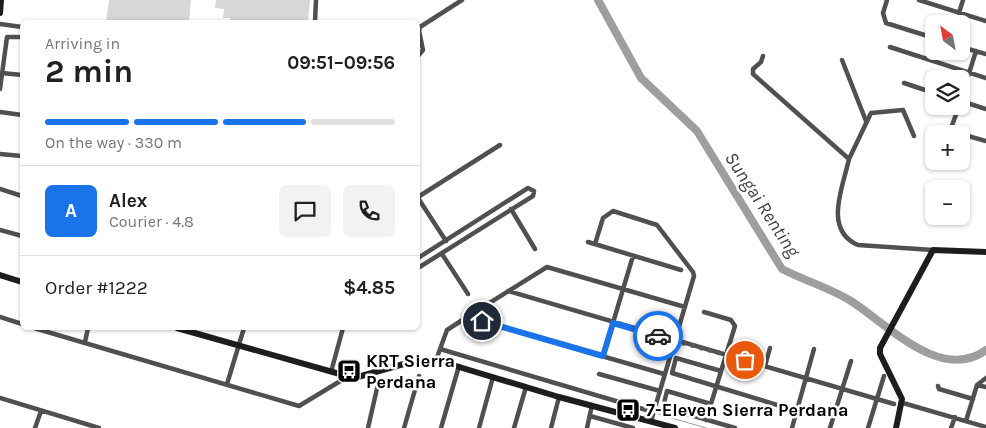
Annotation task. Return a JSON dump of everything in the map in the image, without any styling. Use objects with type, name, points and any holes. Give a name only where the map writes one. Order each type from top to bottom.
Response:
[{"type":"street","points":[[0,13],[1,0]]},
{"type":"street","points":[[315,20],[316,0]]},
{"type":"street","points":[[420,27],[462,0]]},
{"type":"street","points":[[887,0],[883,18],[886,23],[925,35]]},
{"type":"street","points":[[919,0],[986,21]]},
{"type":"street","points":[[959,13],[963,0]]},
{"type":"street","points":[[0,24],[20,27]]},
{"type":"street","points":[[420,36],[423,50],[420,54]]},
{"type":"street","points":[[0,89],[7,37],[20,37]]},
{"type":"street","points":[[890,47],[958,70]]},
{"type":"street","points":[[970,49],[986,54]]},
{"type":"street","points":[[976,51],[970,74],[986,78]]},
{"type":"street","points":[[763,56],[761,62],[753,69],[753,74],[849,159]]},
{"type":"street","points":[[842,60],[866,121]]},
{"type":"street","points":[[2,73],[20,75]]},
{"type":"street","points":[[904,83],[925,90]]},
{"type":"street","points":[[970,103],[986,109]]},
{"type":"street","points":[[914,136],[903,110],[878,111],[869,115],[849,159],[838,205],[839,226],[847,240],[858,245],[986,252]]},
{"type":"street","points":[[0,112],[20,115]]},
{"type":"street","points":[[970,137],[986,141]]},
{"type":"street","points":[[420,197],[500,145]]},
{"type":"street","points":[[0,154],[20,156]]},
{"type":"street","points":[[420,257],[528,188],[534,191],[533,196],[420,267]]},
{"type":"street","points":[[0,189],[20,195]]},
{"type":"street","points":[[420,201],[446,241]]},
{"type":"street","points":[[511,210],[535,249]]},
{"type":"street","points":[[595,244],[603,218],[613,211],[657,225],[662,229],[694,276],[651,421]]},
{"type":"street","points":[[0,230],[20,235]]},
{"type":"street","points":[[588,242],[681,270]]},
{"type":"street","points":[[896,428],[903,403],[880,354],[880,348],[933,250]]},
{"type":"street","points":[[442,254],[468,294]]},
{"type":"street","points":[[603,356],[634,256]]},
{"type":"street","points":[[436,360],[447,330],[547,267],[685,307]]},
{"type":"street","points":[[0,275],[20,281]]},
{"type":"street","points":[[508,292],[894,404]]},
{"type":"street","points":[[704,312],[731,320],[735,326],[706,420]]},
{"type":"street","points":[[0,317],[20,323]]},
{"type":"street","points":[[467,317],[664,374]]},
{"type":"street","points":[[41,330],[299,406],[347,377]]},
{"type":"street","points":[[85,342],[88,330]]},
{"type":"street","points":[[184,330],[347,377],[360,378],[418,360],[436,360],[560,397],[675,428]]},
{"type":"street","points":[[227,384],[243,330]]},
{"type":"street","points":[[331,372],[342,330]]},
{"type":"street","points":[[765,366],[770,348]]},
{"type":"street","points":[[440,349],[653,412]]},
{"type":"street","points":[[792,428],[814,349]]},
{"type":"street","points":[[721,371],[675,359],[672,373],[797,411]]},
{"type":"street","points":[[830,428],[851,361]]},
{"type":"street","points":[[441,428],[459,366]]},
{"type":"street","points":[[599,374],[660,391]]},
{"type":"street","points":[[404,428],[419,376]]},
{"type":"street","points":[[868,428],[884,376]]},
{"type":"street","points":[[478,428],[493,377]]},
{"type":"street","points":[[966,421],[977,385],[986,378]]},
{"type":"street","points":[[368,428],[378,384]]},
{"type":"street","points":[[977,385],[986,387]]},
{"type":"street","points":[[938,386],[939,389],[973,399]]},
{"type":"street","points":[[514,428],[526,387]]},
{"type":"street","points":[[711,404],[667,390],[663,407],[734,428]]},
{"type":"street","points":[[550,428],[560,397]]},
{"type":"street","points":[[0,398],[100,428]]},
{"type":"street","points":[[903,403],[986,427]]},
{"type":"street","points":[[587,428],[592,405]]},
{"type":"street","points":[[35,428],[41,410]]},
{"type":"street","points":[[590,416],[633,428]]},
{"type":"street","points":[[951,428],[955,417]]},
{"type":"shaded area","points":[[109,0],[191,0],[189,20],[106,20]]},
{"type":"shaded area","points":[[216,0],[310,0],[308,20],[230,20],[230,18],[223,18],[224,9],[215,8]]},
{"type":"waterway","name":"Sungai Renting","points":[[598,0],[641,78],[697,131],[782,269],[843,296],[898,335],[933,355],[951,360],[969,358],[986,350]]},
{"type":"waterway","points":[[658,414],[706,428]]},
{"type":"way so far","points":[[658,336],[745,360]]},
{"type":"place","name":"KRT Sierra Perdana","points":[[349,371]]},
{"type":"place","name":"7-Eleven Sierra Perdana","points":[[628,410]]},
{"type":"route","points":[[482,321],[603,356],[613,323],[658,336]]}]
